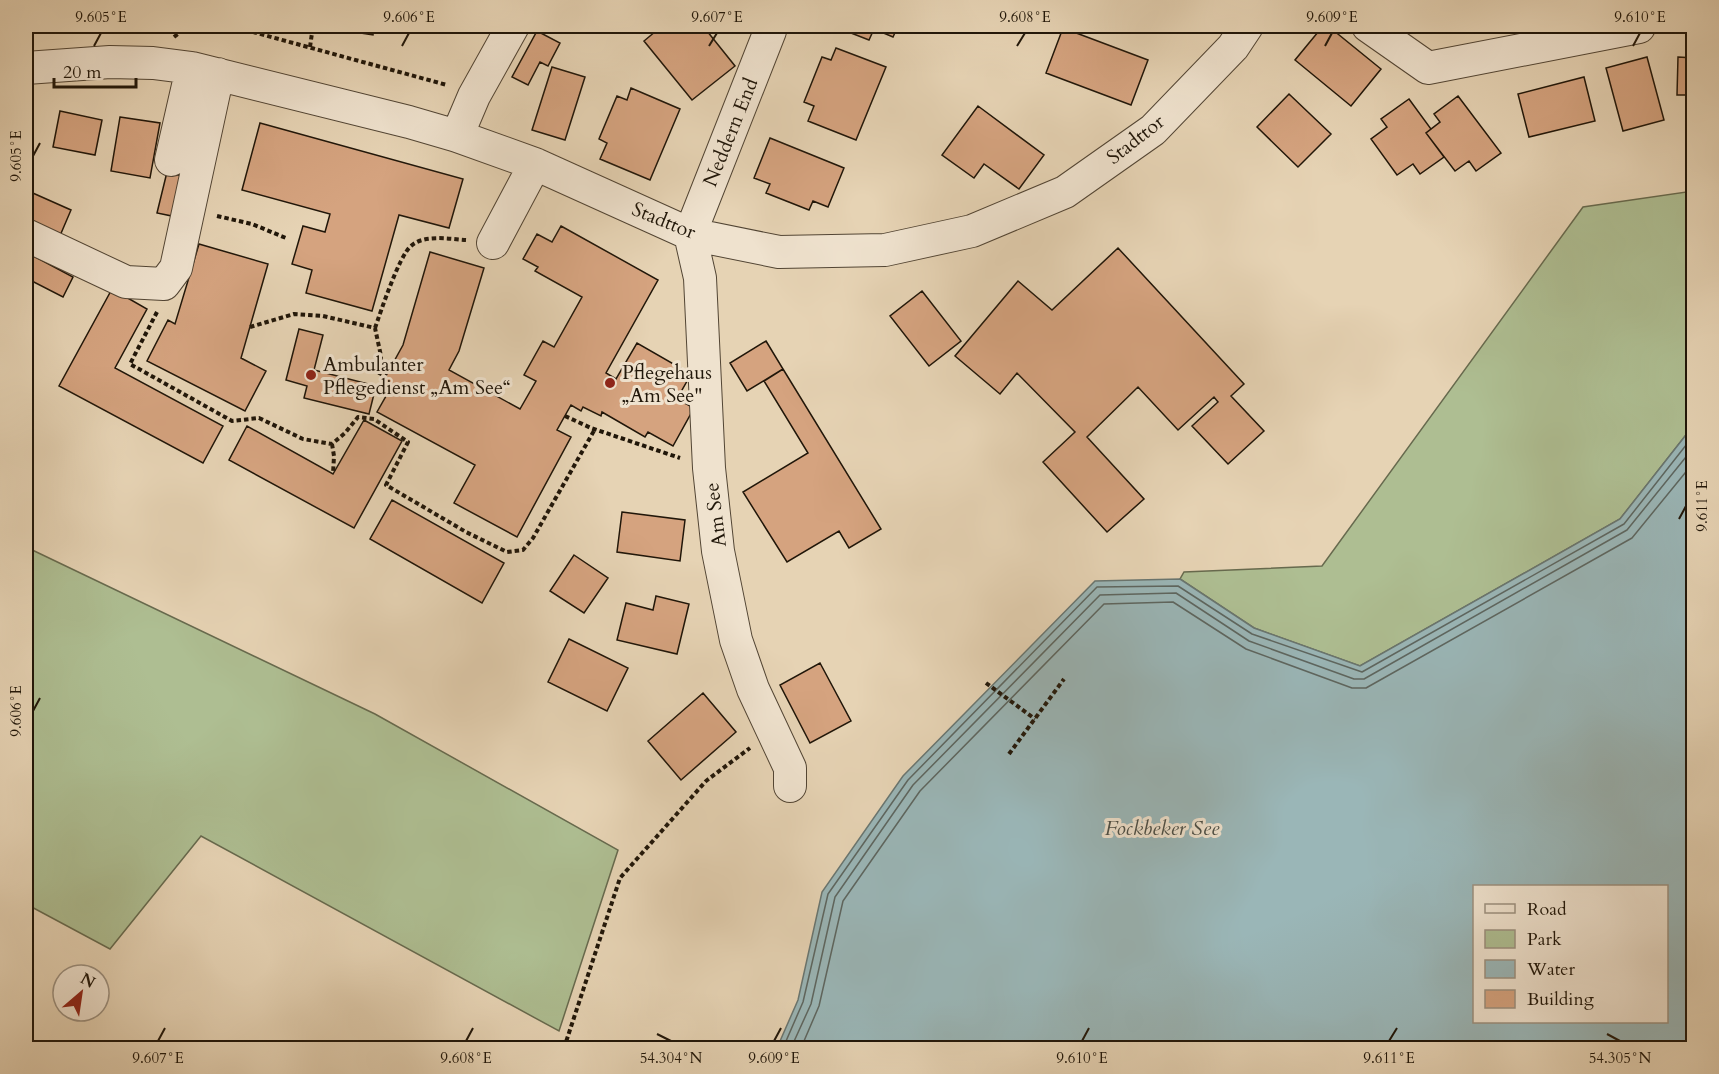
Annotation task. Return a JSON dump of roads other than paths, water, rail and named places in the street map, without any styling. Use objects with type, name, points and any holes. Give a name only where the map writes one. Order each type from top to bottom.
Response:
[{"type":"street","points":[[457,136],[474,96],[513,26]]},
{"type":"street","name":"Stadttor","points":[[26,68],[110,62],[153,63],[205,71],[457,136],[535,164],[690,234],[779,252],[885,250],[972,231],[1065,192],[1153,130],[1233,47],[1247,26]]},
{"type":"street","points":[[1368,26],[1428,68],[1639,27]]},
{"type":"street","name":"Neddern End","points":[[690,234],[770,31]]},
{"type":"street","points":[[171,159],[205,71]]},
{"type":"street","points":[[26,235],[126,282],[164,284],[176,268],[190,210],[205,71]]},
{"type":"street","points":[[493,243],[535,164]]},
{"type":"street","name":"Am See","points":[[690,234],[700,278],[710,468],[718,550],[736,639],[753,688],[790,768],[790,786]]},
{"type":"water","name":"Fockbeker See","points":[[1693,426],[1693,1048],[777,1048],[798,1000],[822,892],[903,776],[1095,581],[1180,579],[1254,628],[1360,666],[1620,519]]},
{"type":"place","name":"Ambulanter Pflegedienst „Am See“","points":[[311,375]]},
{"type":"place","name":"Pflegehaus „Am See\"","points":[[610,383]]}]
